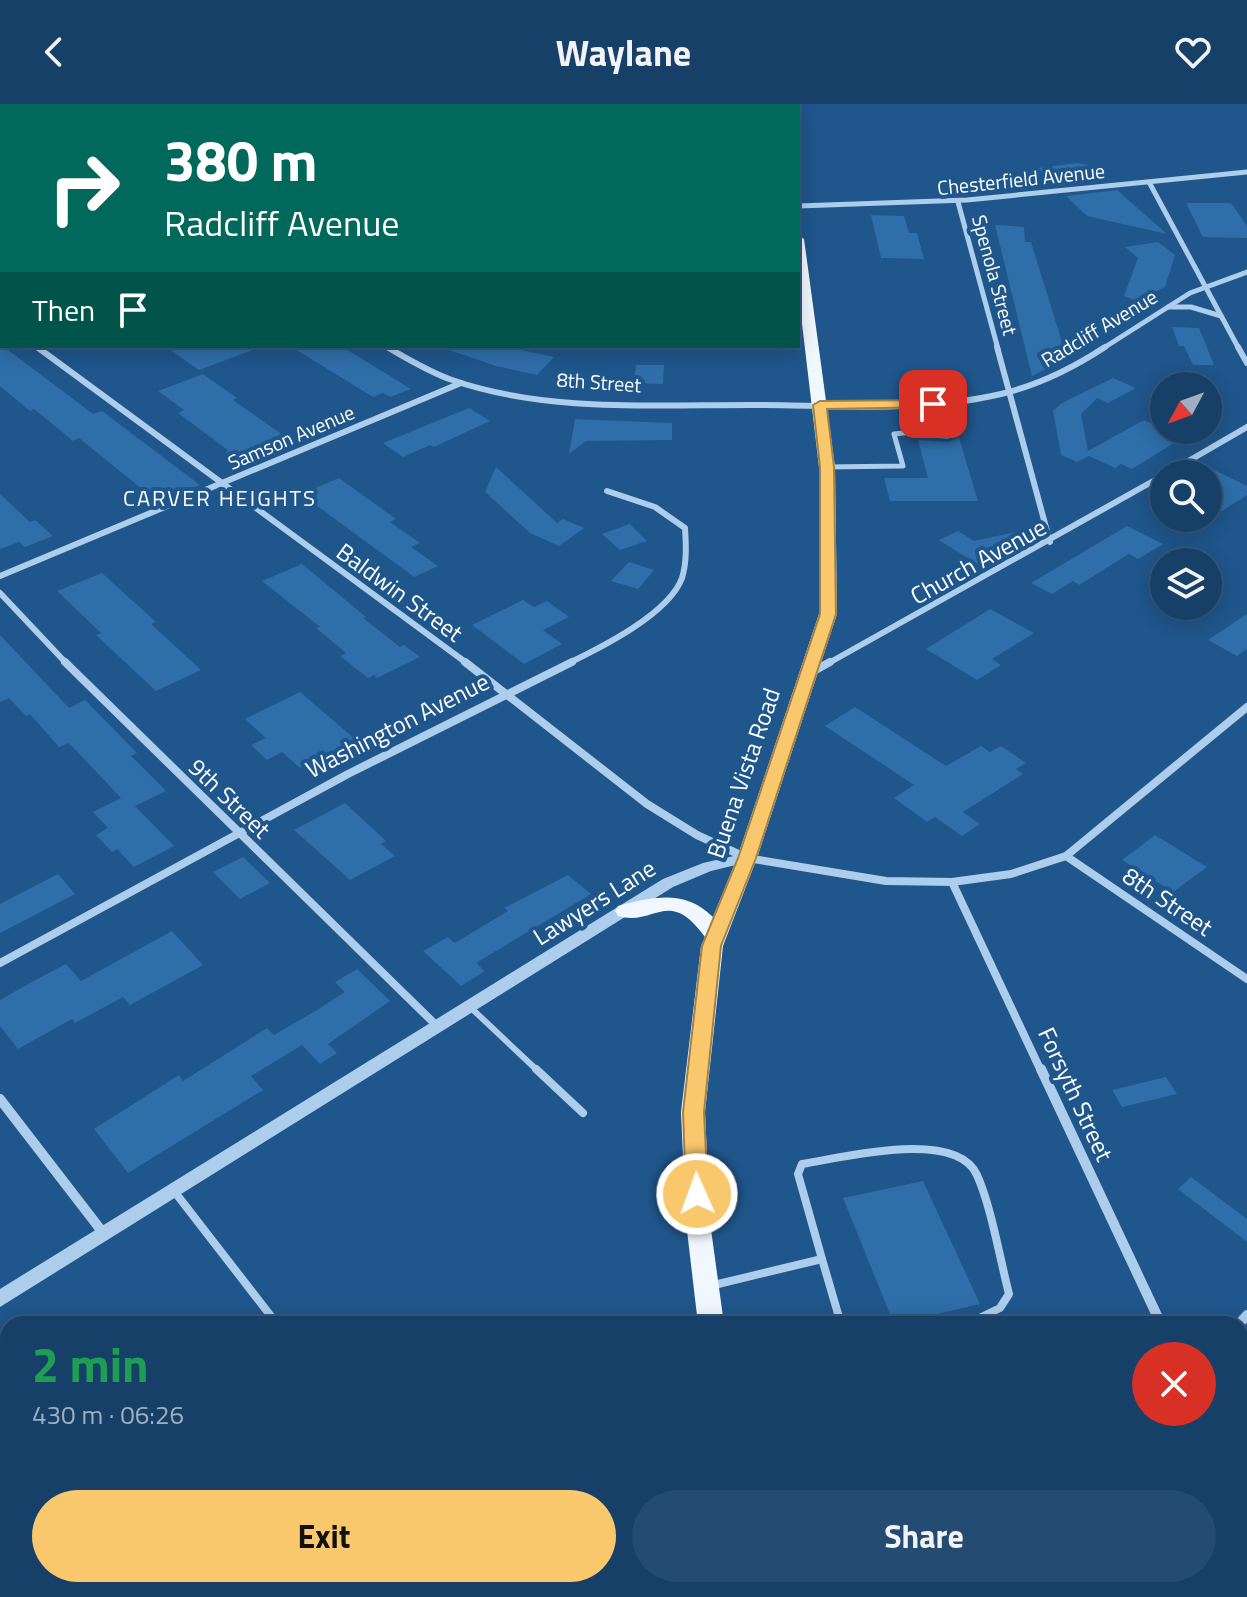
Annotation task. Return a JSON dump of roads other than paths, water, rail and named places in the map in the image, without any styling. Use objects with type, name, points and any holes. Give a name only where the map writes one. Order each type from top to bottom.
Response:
[{"type":"main road","name":"Buena Vista Road","points":[[710,1316],[698,1222],[693,1112],[712,946],[747,858],[828,614],[827,467],[800,254]]},
{"type":"main road","points":[[625,911],[671,901],[691,907],[704,917],[716,936]]},
{"type":"street","name":"Chesterfield Avenue","points":[[800,206],[872,207],[958,202],[1247,172]]},
{"type":"street","points":[[1149,182],[1247,363]]},
{"type":"street","name":"Spenola Street","points":[[958,202],[1050,542]]},
{"type":"street","name":"Radcliff Avenue","points":[[820,405],[914,406],[952,403],[1010,391],[1075,366],[1204,284],[1247,272]]},
{"type":"street","points":[[1163,308],[1191,307],[1222,316]]},
{"type":"street","name":"Baldwin Street","points":[[39,348],[506,692],[647,804],[697,835],[747,858]]},
{"type":"street","name":"8th Street","points":[[389,348],[417,365],[461,383],[531,395],[617,403],[820,405]]},
{"type":"street","name":"Samson Avenue","points":[[0,576],[461,383]]},
{"type":"street","name":"Church Avenue","points":[[1191,460],[1247,427]]},
{"type":"street","name":"Church Avenue","points":[[807,675],[1150,484]]},
{"type":"street","name":"Washington Avenue","points":[[0,963],[236,832],[506,692],[592,651],[643,618],[676,591],[686,559],[685,528],[655,507],[607,491]]},
{"type":"street","name":"9th Street","points":[[0,593],[105,704],[438,1027]]},
{"type":"street","name":"Lawyers Lane","points":[[0,1299],[668,883],[708,867],[747,858],[886,881],[952,882],[1011,874],[1066,856],[1247,707]]},
{"type":"street","name":"8th Street","points":[[1066,856],[1247,979]]},
{"type":"street","name":"Forsyth Street","points":[[952,882],[1157,1316]]},
{"type":"street","points":[[0,1099],[105,1235]]},
{"type":"lane","points":[[34,104],[43,104]]},
{"type":"lane","points":[[827,467],[903,466],[894,434],[959,427],[952,403]]},
{"type":"lane","points":[[470,1007],[583,1113]]},
{"type":"lane","points":[[839,1316],[798,1174],[802,1164],[892,1150],[928,1149],[956,1154],[976,1172],[1009,1294],[1000,1308],[984,1316]]},
{"type":"lane","points":[[174,1191],[271,1316]]},
{"type":"lane","points":[[706,1287],[822,1259]]},
{"type":"district","name":"CARVER HEIGHTS","points":[[220,498]]}]
